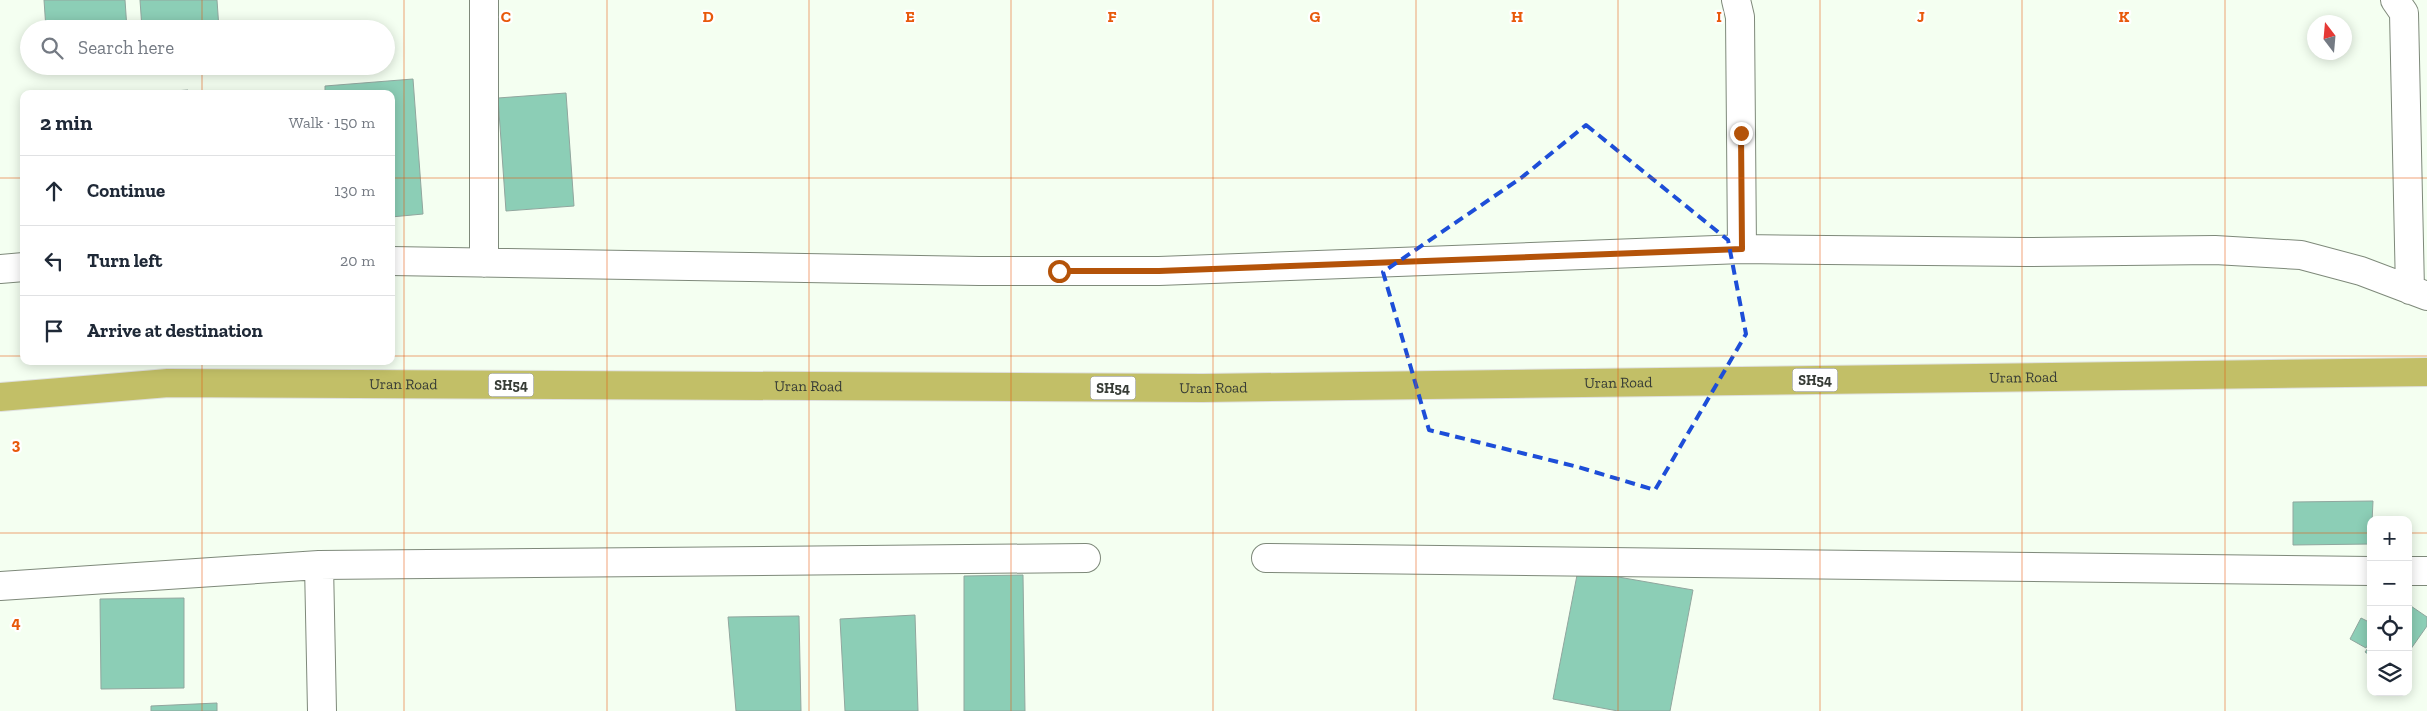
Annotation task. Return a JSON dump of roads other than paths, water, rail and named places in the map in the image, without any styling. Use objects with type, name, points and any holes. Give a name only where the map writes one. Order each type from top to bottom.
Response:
[{"type":"main road","name":"Uran Road","points":[[0,397],[168,382],[1203,388],[2427,372]]},
{"type":"street","points":[[484,0],[484,263]]},
{"type":"street","points":[[1736,0],[1740,17],[1742,249]]},
{"type":"street","points":[[395,261],[979,271],[1159,271],[1742,249],[2016,252],[2215,250],[2301,255],[2360,271],[2418,293],[2404,13],[2395,0]]},
{"type":"street","points":[[0,269],[20,267]]},
{"type":"street","points":[[0,586],[319,565],[1086,558]]},
{"type":"street","points":[[1266,558],[2367,571]]},
{"type":"street","points":[[319,565],[322,711]]},
{"type":"street","points":[[2412,571],[2427,571]]}]
